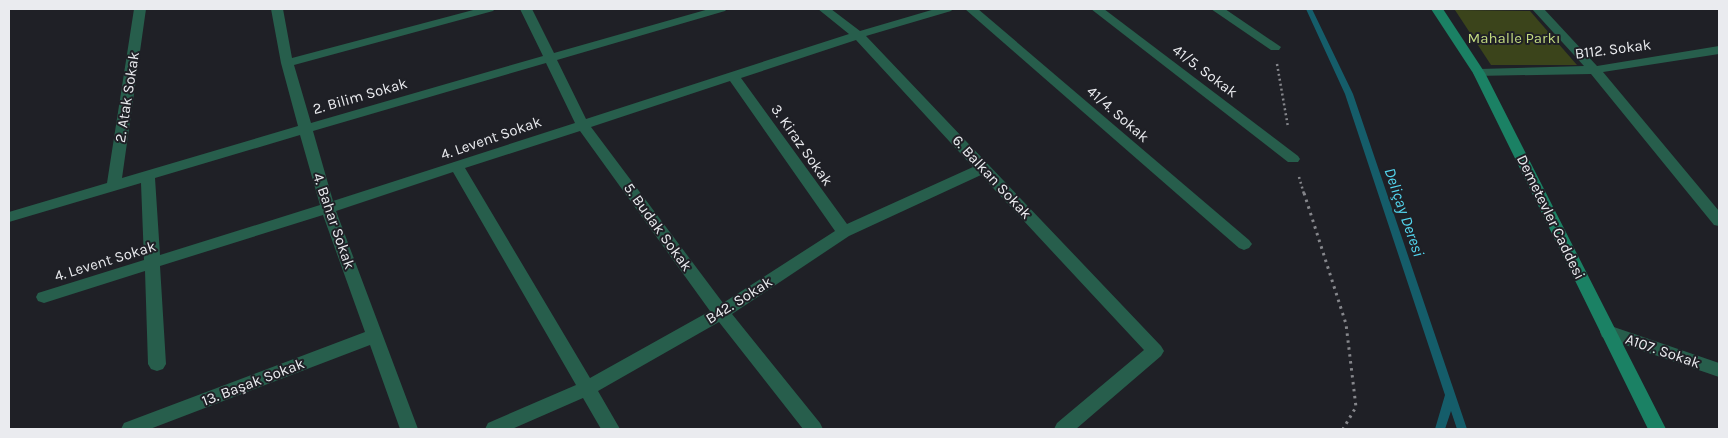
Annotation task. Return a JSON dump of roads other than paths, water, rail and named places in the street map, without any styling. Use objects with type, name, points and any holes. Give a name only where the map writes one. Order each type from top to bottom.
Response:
[{"type":"main road","name":"Demetevler Caddesi","points":[[1437,9],[1479,73],[1657,429]]},
{"type":"street","name":"2. Atak Sokak","points":[[114,185],[140,9]]},
{"type":"street","name":"4. Bahar Sokak","points":[[277,9],[287,63],[304,129],[328,208],[409,429]]},
{"type":"street","points":[[287,63],[489,9]]},
{"type":"street","name":"5. Budak Sokak","points":[[526,9],[582,124],[721,313],[814,429]]},
{"type":"street","name":"2. Bilim Sokak","points":[[9,217],[304,129],[721,9]]},
{"type":"street","name":"6. Balkan Sokak","points":[[824,9],[858,35],[1155,351],[1063,429]]},
{"type":"street","name":"4. Levent Sokak","points":[[44,297],[457,167],[582,124],[858,35],[947,9]]},
{"type":"street","name":"41/4. Sokak","points":[[971,9],[1244,244]]},
{"type":"street","name":"41/5. Sokak","points":[[1097,9],[1293,159]]},
{"type":"street","points":[[1217,9],[1275,47]]},
{"type":"street","points":[[1538,9],[1594,70],[1719,221]]},
{"type":"street","name":"B112. Sokak","points":[[1479,73],[1594,70],[1719,50]]},
{"type":"street","name":"3. Kiraz Sokak","points":[[733,76],[844,232]]},
{"type":"street","points":[[457,167],[611,429]]},
{"type":"street","name":"B42. Sokak","points":[[494,429],[587,388],[721,313],[844,232],[982,168]]},
{"type":"street","points":[[148,176],[157,364]]},
{"type":"street","name":"A107. Sokak","points":[[1608,332],[1719,370]]},
{"type":"street","name":"13. Başak Sokak","points":[[130,429],[376,335]]},
{"type":"waterway","name":"Deliçay Deresi","points":[[1309,9],[1349,94],[1451,395]]},
{"type":"waterway","points":[[1440,429],[1451,395]]},
{"type":"waterway","name":"Deliçay Deresi","points":[[1451,395],[1462,429]]},
{"type":"park label","name":"Mahalle Parkı","points":[[1514,38]]}]
